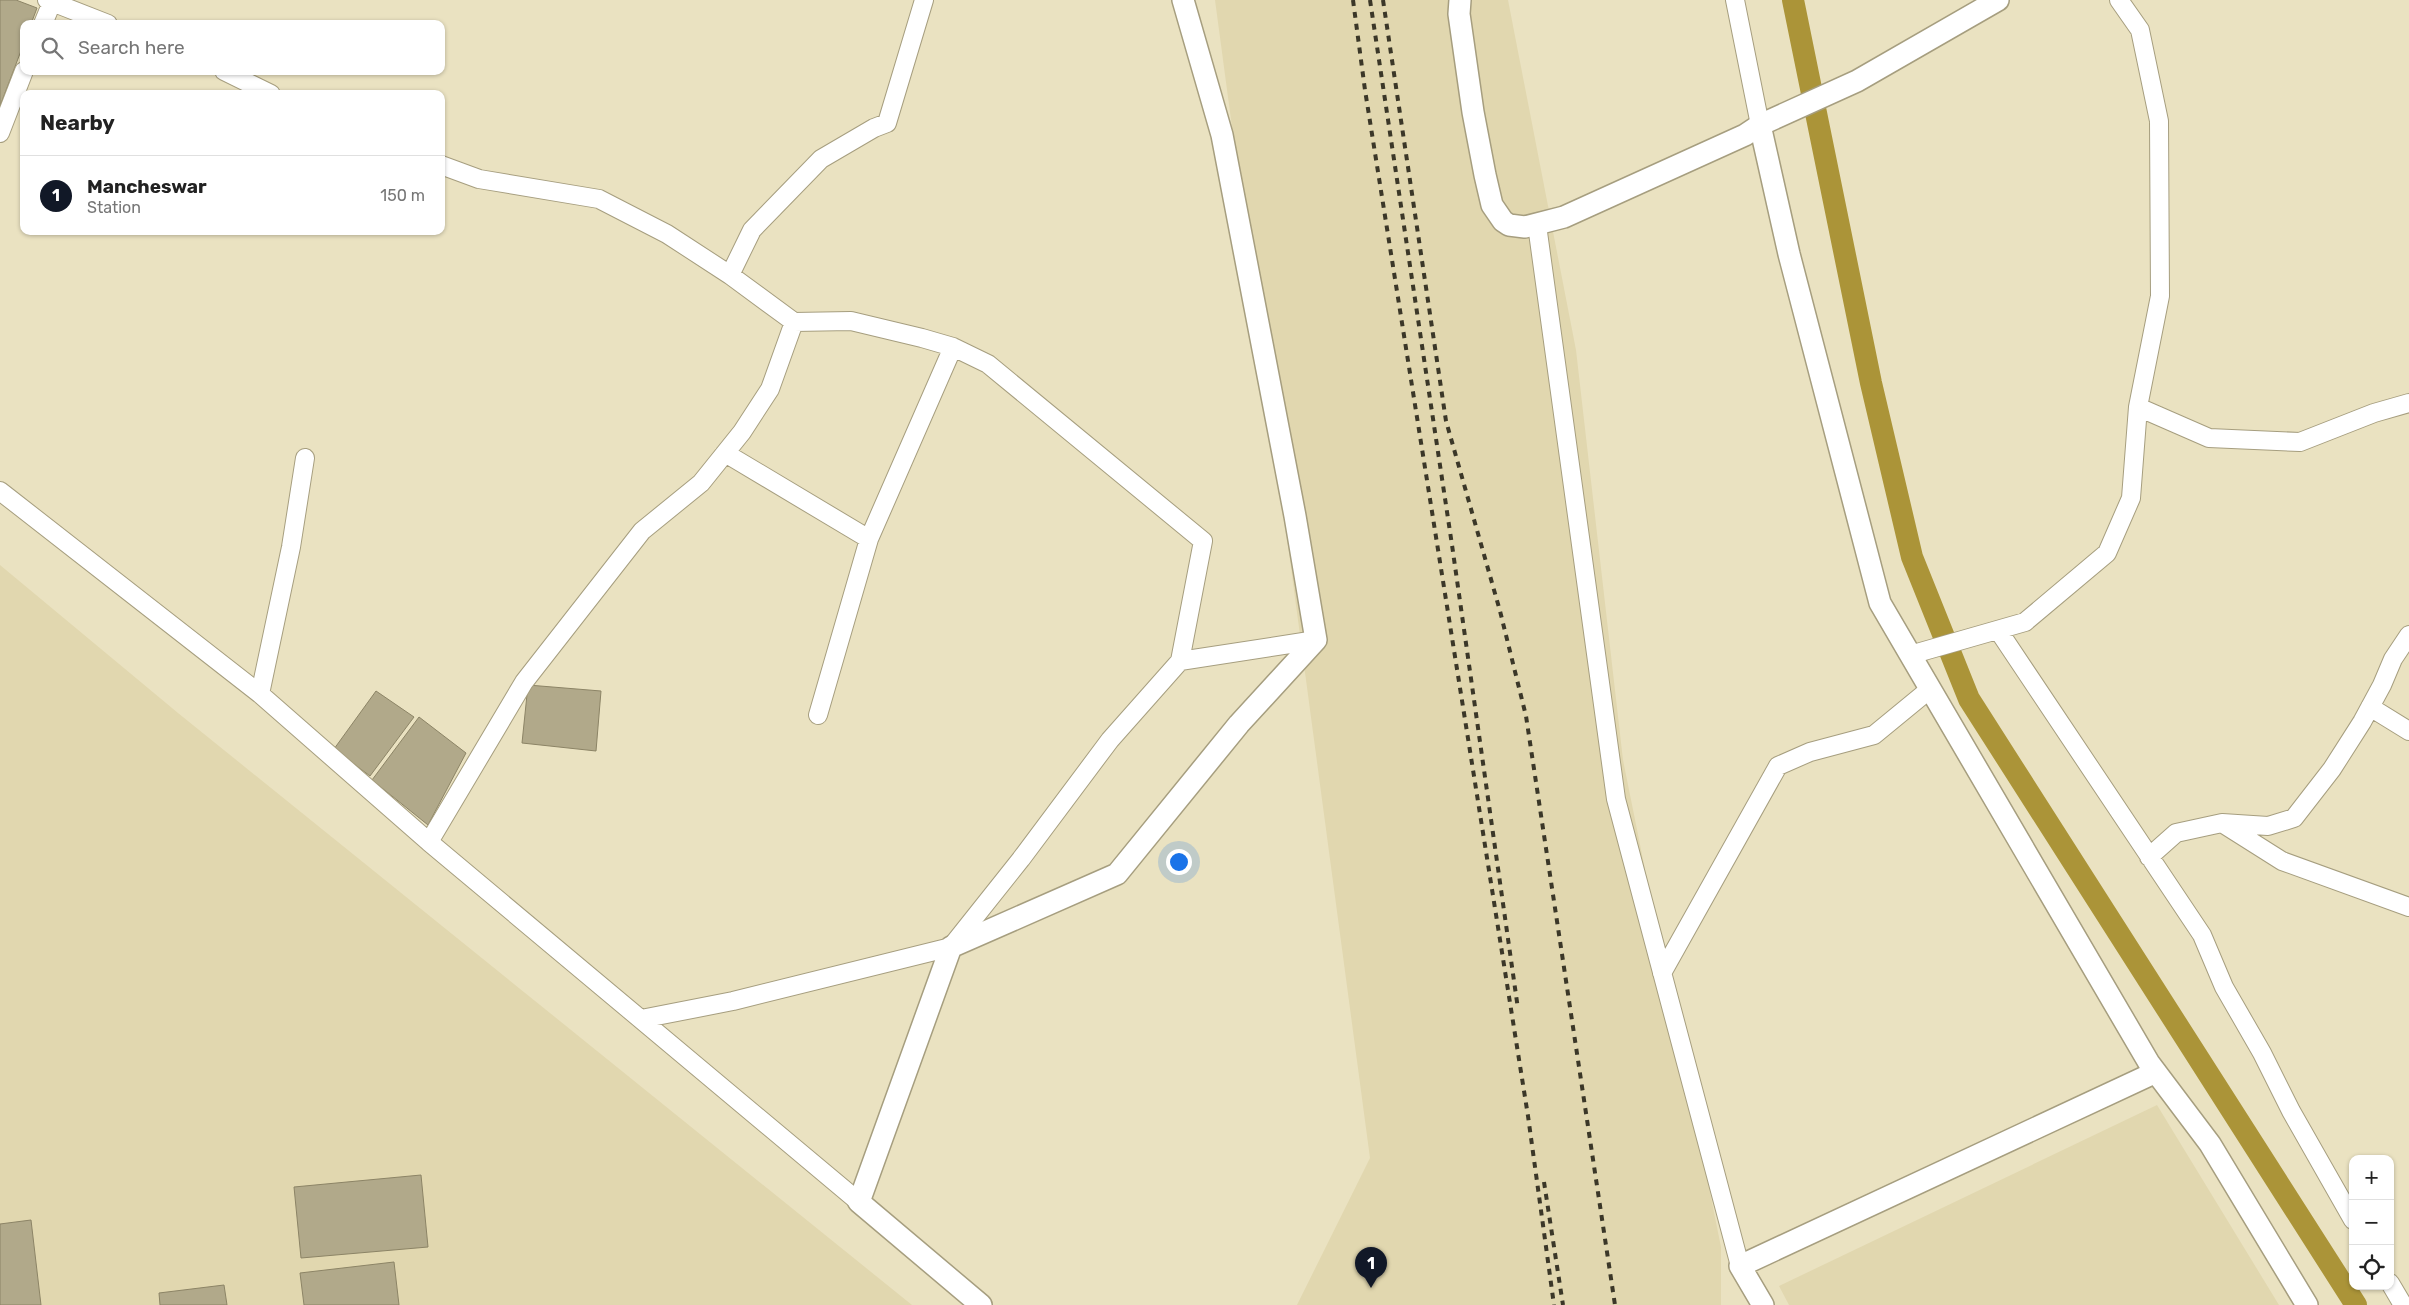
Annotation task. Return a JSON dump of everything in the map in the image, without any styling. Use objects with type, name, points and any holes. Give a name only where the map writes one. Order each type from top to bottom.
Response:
[{"type":"street","points":[[730,275],[752,230],[821,159],[874,128],[887,123],[924,0]]},
{"type":"street","points":[[1183,0],[1222,135],[1293,506],[1316,640]]},
{"type":"street","points":[[1460,0],[1459,14],[1473,112],[1492,205],[1503,222],[1509,225],[1525,227],[1573,213],[1745,135],[1760,125],[1857,81],[1998,0]]},
{"type":"street","points":[[1735,0],[1788,254],[1880,603],[2156,1072],[2210,1144],[2307,1305]]},
{"type":"street","points":[[1911,655],[2025,622],[2107,553],[2131,498],[2138,407],[2160,296],[2159,121],[2140,30],[2119,0]]},
{"type":"street","points":[[44,20],[49,1],[80,6],[102,20]]},
{"type":"street","points":[[0,133],[22,75]]},
{"type":"street","points":[[232,75],[263,90]]},
{"type":"street","points":[[445,166],[479,179],[599,199],[667,234],[730,275],[794,322],[852,321],[953,347],[988,364],[1134,482],[1202,542],[1180,661],[1110,740],[1021,859],[951,947],[859,1202]]},
{"type":"street","points":[[1537,225],[1616,799],[1740,1266],[1763,1305]]},
{"type":"street","points":[[429,842],[524,682],[642,531],[701,483],[742,432],[770,389],[794,322]]},
{"type":"street","points":[[818,715],[869,539],[953,347]]},
{"type":"street","points":[[2138,407],[2209,438],[2300,442],[2374,413],[2409,402]]},
{"type":"street","points":[[725,453],[869,539]]},
{"type":"street","points":[[260,694],[292,547],[305,458]]},
{"type":"street","points":[[0,491],[260,694],[429,842],[981,1305]]},
{"type":"street","points":[[1995,631],[2202,935],[2224,987],[2262,1053],[2291,1112],[2349,1213]]},
{"type":"street","points":[[2149,857],[2176,833],[2222,823],[2268,826],[2294,818],[2332,769],[2370,707],[2394,659],[2409,635]]},
{"type":"street","points":[[1180,661],[1316,640]]},
{"type":"street","points":[[641,1019],[733,1001],[951,947],[1117,874],[1239,724],[1316,640]]},
{"type":"street","points":[[1662,973],[1778,766],[1810,752],[1874,736],[1930,688]]},
{"type":"street","points":[[2370,707],[2409,731]]},
{"type":"street","points":[[2222,823],[2282,861],[2409,907]]},
{"type":"street","points":[[1740,1266],[2156,1072]]},
{"type":"street","points":[[2394,1290],[2403,1305]]},
{"type":"shaded area","points":[[1215,0],[1508,0],[1576,350],[1623,760],[1721,1247],[1721,1305],[1297,1305],[1370,1158]]},
{"type":"shaded area","points":[[0,565],[178,713],[912,1305],[0,1305]]},
{"type":"shaded area","points":[[2157,1105],[2279,1305],[1789,1305],[1779,1286]]},
{"type":"building","points":[[0,0],[16,0],[37,8],[32,20],[20,20],[20,54],[0,106]]},
{"type":"building","points":[[528,685],[601,691],[596,751],[522,743]]},
{"type":"building","points":[[376,691],[414,717],[370,776],[334,749]]},
{"type":"building","points":[[419,717],[466,753],[428,825],[372,780]]},
{"type":"building","points":[[421,1175],[428,1247],[301,1258],[294,1187]]},
{"type":"building","points":[[31,1220],[41,1305],[0,1305],[0,1224]]},
{"type":"building","points":[[394,1262],[399,1305],[304,1305],[300,1273]]},
{"type":"building","points":[[224,1285],[227,1305],[160,1305],[159,1293]]},
{"type":"waterway","points":[[1793,0],[1871,383],[1912,557],[1969,699],[2356,1305]]},
{"type":"railway","points":[[1353,0],[1365,90],[1528,1116],[1554,1305]]},
{"type":"railway","points":[[1370,0],[1452,545],[1518,1009]]},
{"type":"railway","points":[[1383,0],[1446,421],[1500,611],[1526,716],[1615,1305]]},
{"type":"railway","points":[[1544,1182],[1563,1305]]},
{"type":"place","name":"Mancheswar","points":[[1371,1288]]}]
